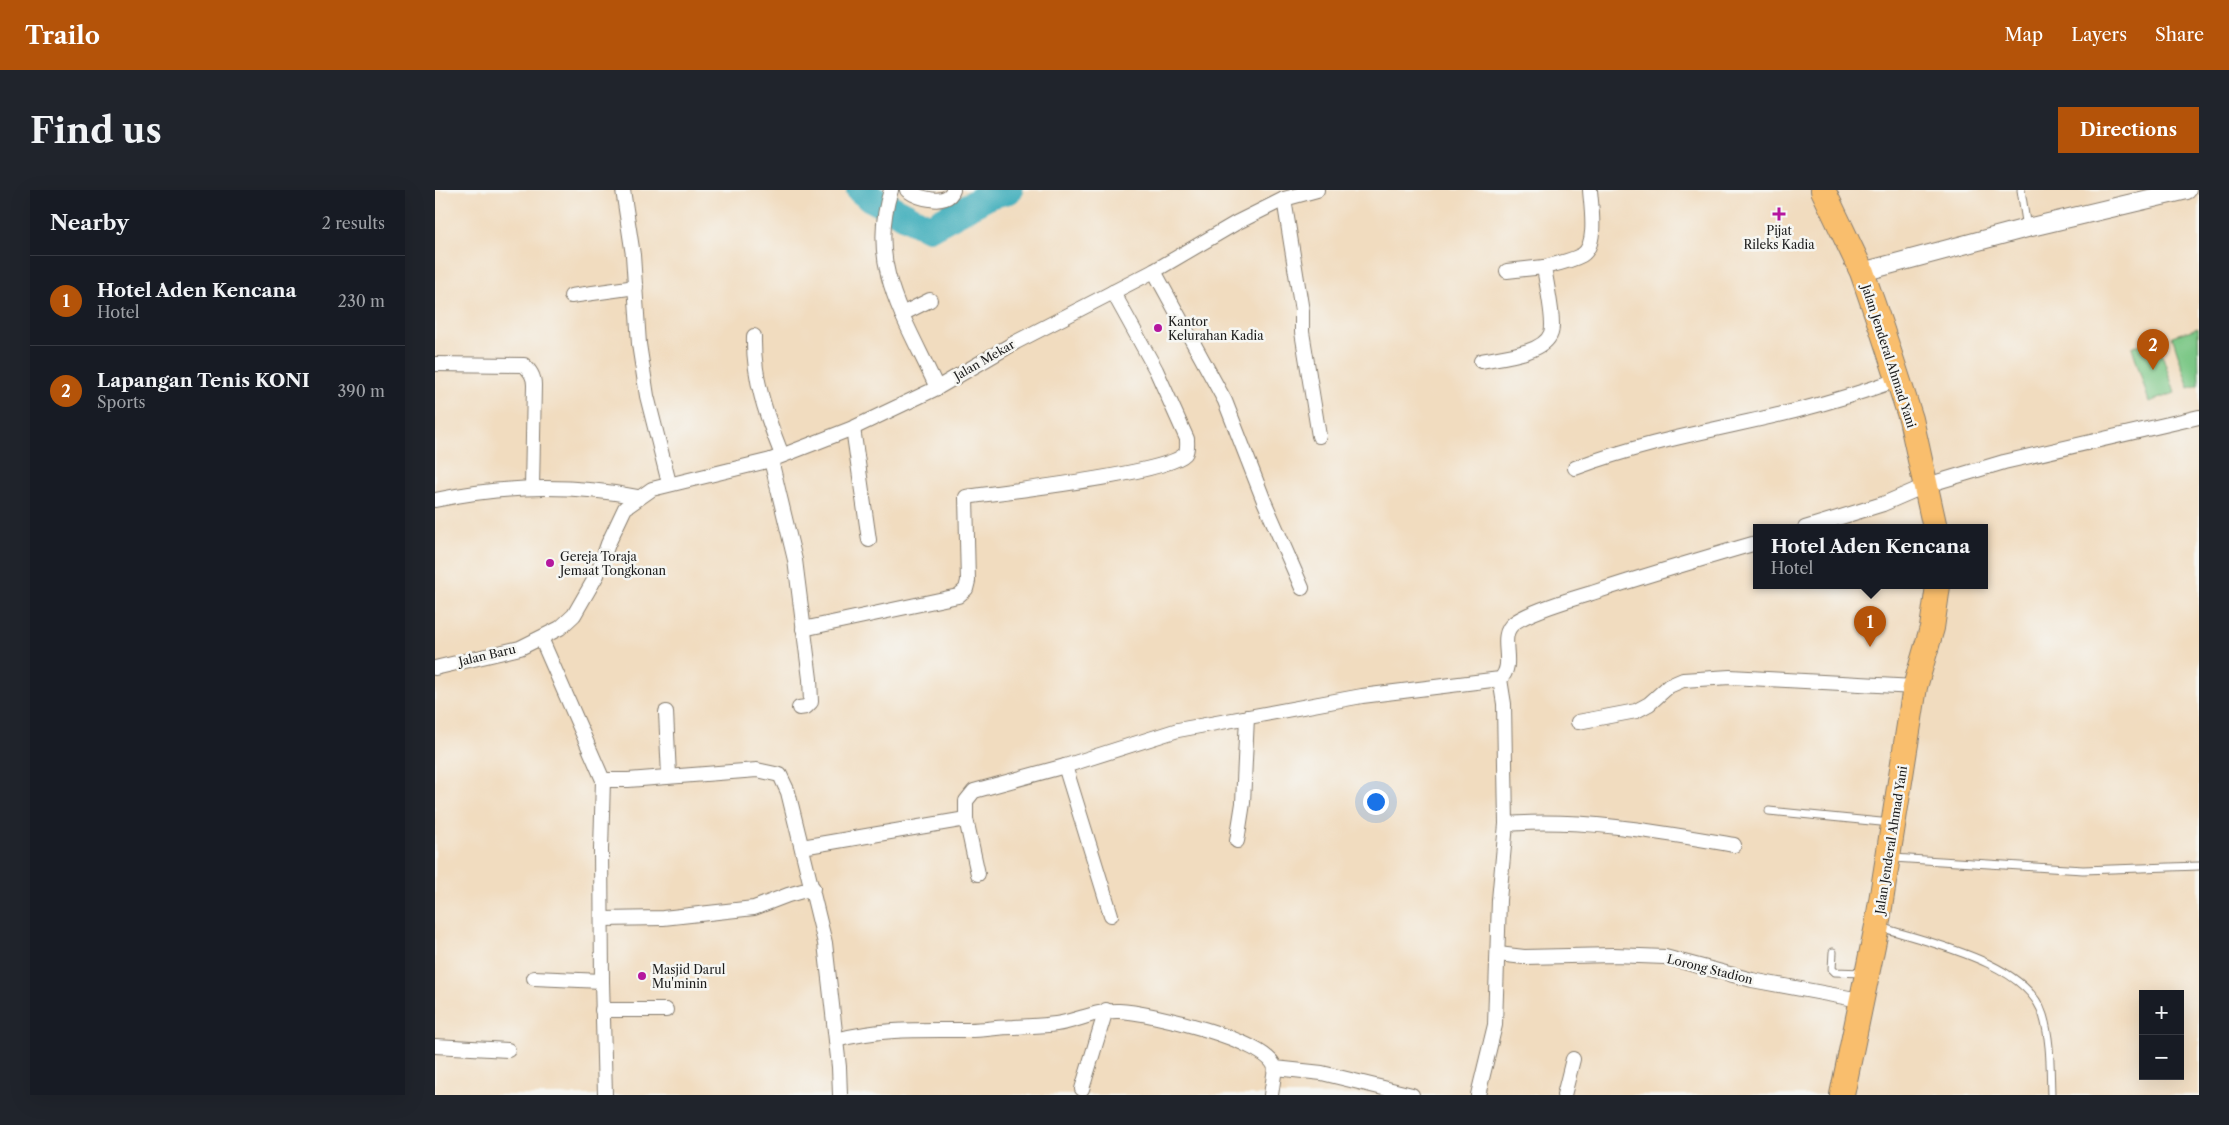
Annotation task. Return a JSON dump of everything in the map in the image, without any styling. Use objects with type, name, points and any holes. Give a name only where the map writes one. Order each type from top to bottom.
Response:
[{"type":"highway","name":"Jalan Jenderal Ahmad Yani","points":[[1823,190],[1862,272],[1911,420],[1934,524]]},
{"type":"highway","name":"Jalan Jenderal Ahmad Yani","points":[[1842,1095],[1860,1000],[1877,926],[1915,687],[1932,628],[1938,589]]},
{"type":"street","points":[[623,190],[636,287],[639,344],[647,396],[669,483]]},
{"type":"street","points":[[891,190],[885,209],[883,245],[887,276],[902,314],[937,388]]},
{"type":"street","points":[[907,190],[925,198],[942,200],[948,197],[953,190]]},
{"type":"street","name":"Jalan Mekar","points":[[638,497],[652,489],[669,483],[776,458],[853,428],[937,388],[1016,342],[1154,271],[1236,223],[1284,200],[1317,190]]},
{"type":"street","points":[[1507,271],[1544,267],[1583,254],[1589,246],[1592,227],[1590,190]]},
{"type":"street","points":[[1862,272],[2027,228],[2187,190]]},
{"type":"street","points":[[1284,200],[1302,310],[1301,332],[1319,436]]},
{"type":"street","points":[[1481,361],[1534,349],[1544,344],[1551,333],[1551,321],[1544,267]]},
{"type":"street","points":[[1154,271],[1225,401],[1264,501],[1302,588]]},
{"type":"street","points":[[571,296],[636,287]]},
{"type":"street","points":[[803,629],[958,596],[965,589],[968,581],[966,497],[1094,479],[1162,464],[1184,455],[1187,448],[1187,439],[1156,370],[1113,292]]},
{"type":"street","points":[[902,314],[930,300]]},
{"type":"street","points":[[754,336],[755,369],[776,458],[793,551],[810,679],[811,702],[806,707],[799,708]]},
{"type":"street","points":[[435,364],[524,365],[529,369],[534,378],[532,488]]},
{"type":"street","points":[[1575,468],[1641,445],[1797,410],[1850,396],[1897,380]]},
{"type":"street","points":[[1818,524],[1883,504],[1927,485],[2004,462],[2199,417]]},
{"type":"street","points":[[853,428],[869,540]]},
{"type":"street","points":[[435,500],[479,492],[532,488],[607,492],[638,497]]},
{"type":"street","name":"Jalan Baru","points":[[435,668],[520,648],[560,628],[575,615],[597,575],[618,520],[625,508],[638,497]]},
{"type":"street","points":[[978,874],[966,819],[966,801],[974,792],[1065,766],[1171,732],[1362,696],[1500,679],[1505,674],[1508,666],[1506,638],[1509,628],[1515,622],[1557,604],[1753,544]]},
{"type":"street","points":[[541,638],[603,780],[601,981],[605,1095]]},
{"type":"street","points":[[1578,722],[1636,711],[1649,704],[1669,686],[1683,680],[1730,677],[1915,687]]},
{"type":"street","points":[[1478,1095],[1495,1026],[1499,900],[1507,824],[1504,704],[1500,679]]},
{"type":"street","points":[[666,712],[669,776]]},
{"type":"street","points":[[1237,841],[1243,803],[1247,717]]},
{"type":"street","points":[[1065,766],[1111,915]]},
{"type":"street","points":[[603,780],[628,780],[757,770],[780,775],[788,792],[825,942],[840,1095]]},
{"type":"street","points":[[802,847],[966,819]]},
{"type":"street","points":[[1507,824],[1545,821],[1598,825],[1734,845]]},
{"type":"street","points":[[602,919],[663,918],[754,908],[813,888]]},
{"type":"street","name":"Lorong Stadion","points":[[1498,954],[1524,957],[1614,955],[1665,958],[1752,980],[1860,1000]]},
{"type":"street","points":[[534,978],[601,981]]},
{"type":"street","points":[[602,1010],[666,1010]]},
{"type":"street","points":[[836,1040],[855,1035],[909,1029],[969,1030],[1056,1024],[1106,1010],[1143,1014],[1234,1039],[1270,1058],[1275,1068],[1271,1095]]},
{"type":"street","points":[[1082,1089],[1106,1010]]},
{"type":"street","points":[[435,1046],[508,1050]]},
{"type":"street","points":[[1564,1095],[1573,1059]]},
{"type":"street","points":[[1275,1068],[1322,1073],[1412,1095]]},
{"type":"lane","points":[[2021,190],[2027,228]]},
{"type":"lane","points":[[1769,811],[1893,824]]},
{"type":"lane","points":[[1887,857],[2083,870],[2199,866]]},
{"type":"lane","points":[[1877,926],[1927,943],[1953,948],[2014,979],[2032,995],[2043,1013],[2049,1041],[2051,1095]]},
{"type":"lane","points":[[1833,952],[1832,968],[1835,972],[1866,973]]},
{"type":"green space","points":[[2198,328],[2199,385],[2189,388],[2172,336]]},
{"type":"green space","points":[[2157,339],[2175,393],[2149,402],[2132,347]]},
{"type":"waterway","points":[[860,190],[869,197],[929,228],[990,195],[1009,190]]},
{"type":"place","name":"Pijat Rileks Kadia","points":[[1779,214]]},
{"type":"place","name":"Kantor Kelurahan Kadia","points":[[1158,328]]},
{"type":"place","name":"Lapangan Tenis KONI","points":[[2153,370]]},
{"type":"place","name":"Gereja Toraja Jemaat Tongkonan","points":[[550,563]]},
{"type":"place","name":"Hotel Aden Kencana","points":[[1870,647]]},
{"type":"place","name":"Masjid Darul Mu'minin","points":[[642,976]]}]
